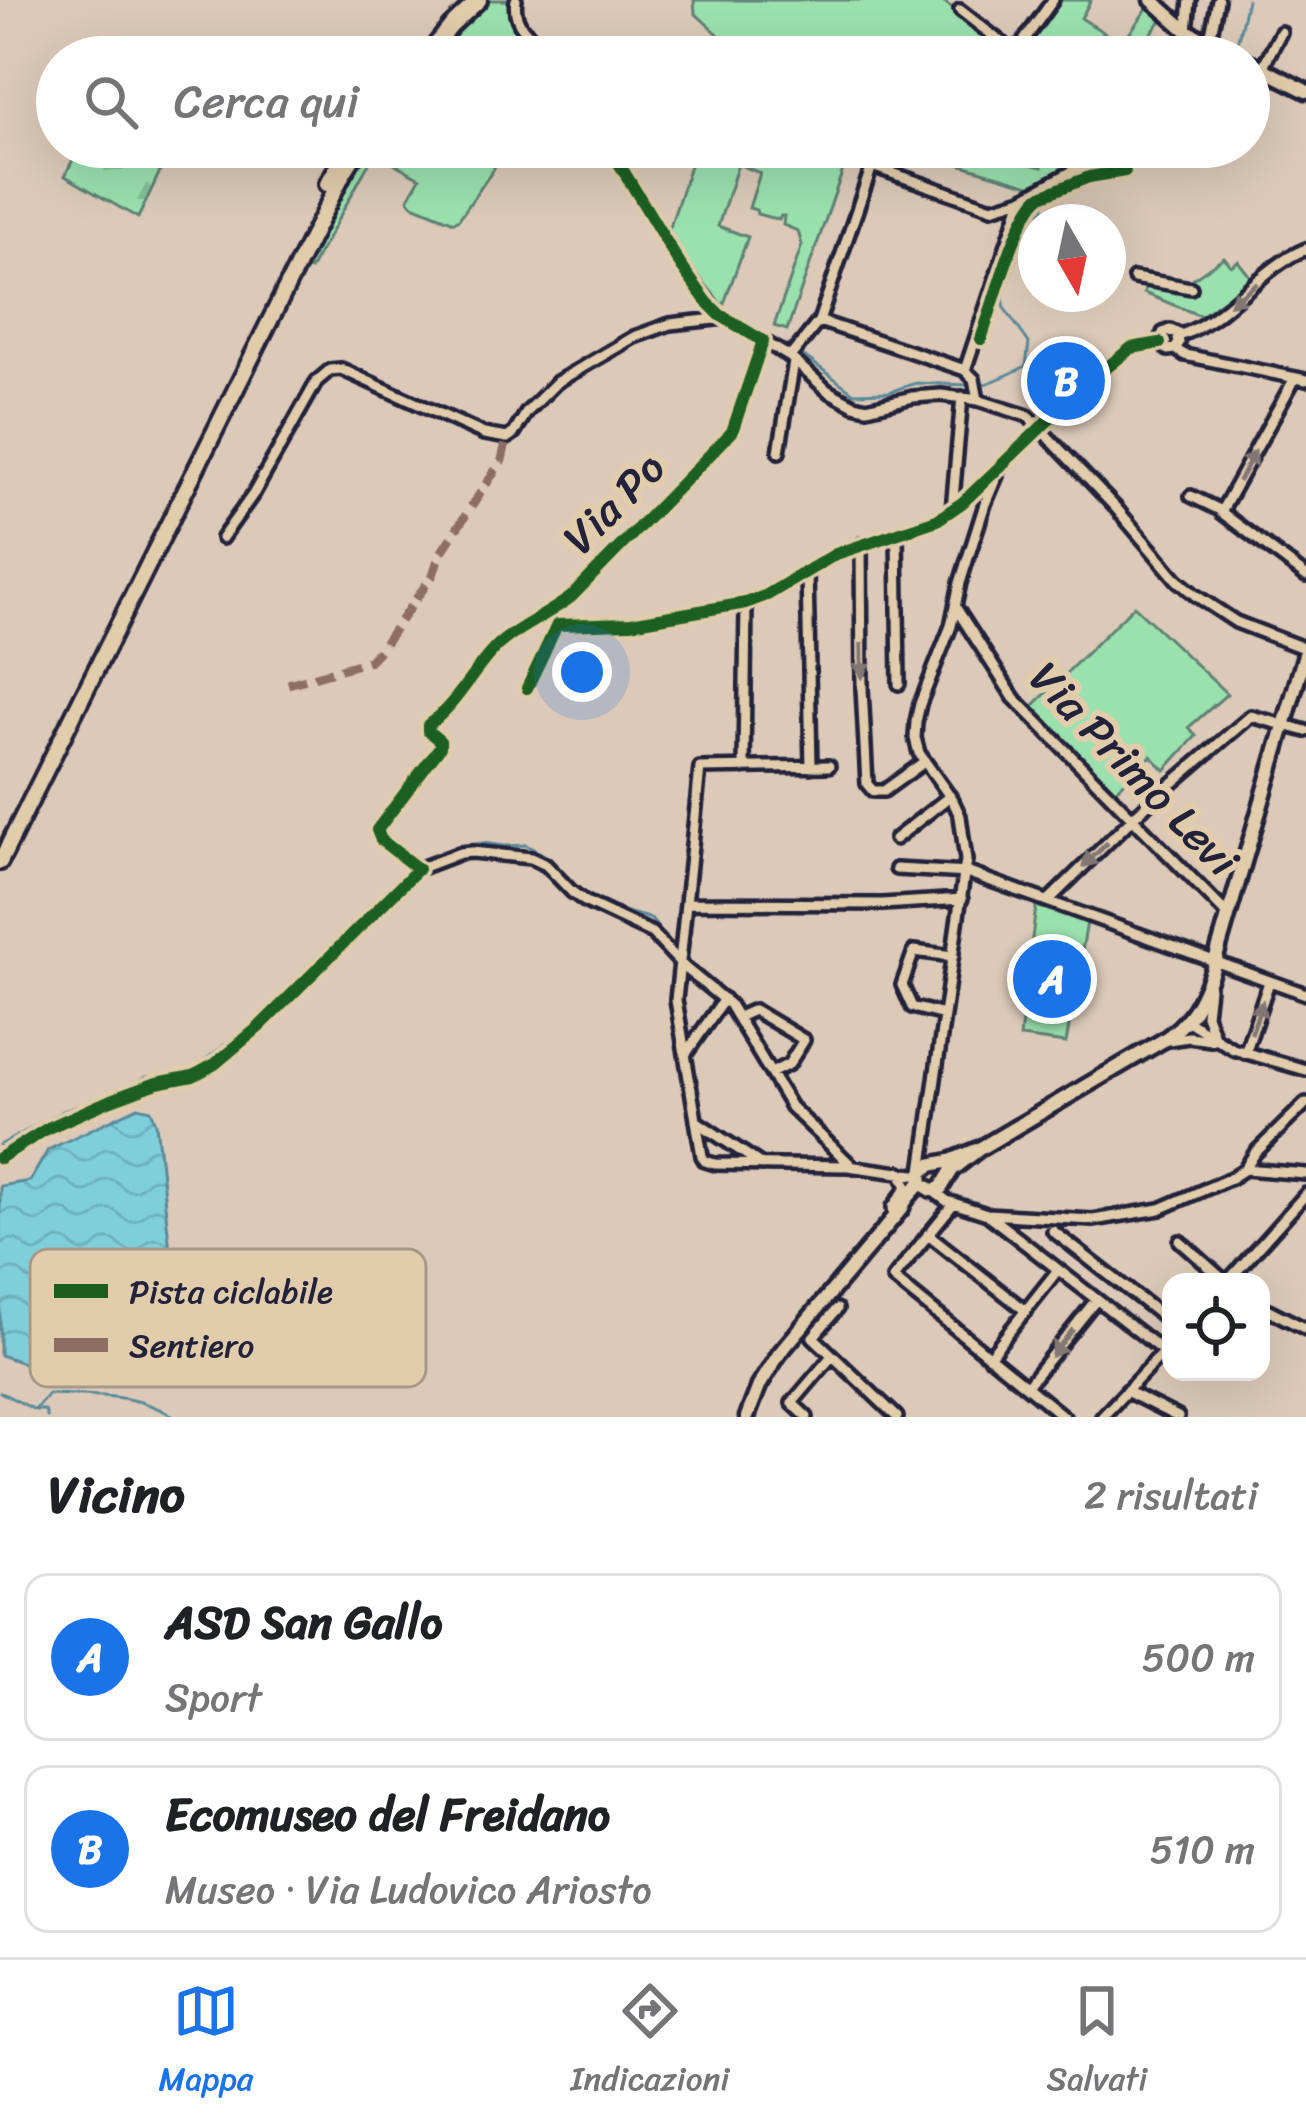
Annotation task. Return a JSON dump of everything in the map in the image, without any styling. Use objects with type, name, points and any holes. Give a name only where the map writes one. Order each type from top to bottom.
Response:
[{"type":"highway","points":[[433,36],[468,0]]},
{"type":"highway","points":[[443,36],[479,0]]},
{"type":"highway","points":[[0,844],[335,168]]},
{"type":"highway","points":[[0,862],[347,168]]},
{"type":"main road","points":[[1152,0],[1194,36]]},
{"type":"main road","points":[[1270,73],[1306,92]]},
{"type":"main road","points":[[925,1181],[941,1188],[952,1170],[980,1149],[1162,1042],[1188,1021],[1213,967],[1306,650]]},
{"type":"main road","points":[[937,1166],[980,1149]]},
{"type":"main road","points":[[747,1417],[758,1386],[779,1354],[925,1181],[930,1165],[944,1170],[946,1179]]},
{"type":"street","points":[[516,0],[514,16],[531,36]]},
{"type":"street","points":[[1027,36],[1053,0]]},
{"type":"street","points":[[1187,32],[1190,0]]},
{"type":"street","points":[[1211,36],[1218,0]]},
{"type":"street","points":[[960,10],[991,36]]},
{"type":"street","points":[[1270,46],[1281,32]]},
{"type":"street","points":[[622,168],[707,302],[792,359],[828,392],[867,408],[926,396],[962,397],[976,390]]},
{"type":"street","points":[[779,452],[792,359],[819,321],[871,168]]},
{"type":"street","points":[[878,168],[992,208],[1022,199],[1075,168]]},
{"type":"street","points":[[965,370],[1022,199]]},
{"type":"street","points":[[1179,336],[1199,327],[1306,249]]},
{"type":"street","points":[[1134,278],[1191,287]]},
{"type":"street","points":[[223,538],[317,381],[330,370],[341,369],[484,434],[507,438],[557,382],[634,337],[670,324],[725,318]]},
{"type":"street","points":[[819,321],[965,370],[976,390],[1028,416],[1195,595],[1236,622],[1306,650]]},
{"type":"street","points":[[1160,343],[1166,331],[1174,331],[1179,336],[1175,349]]},
{"type":"street","name":"Via Po","points":[[680,962],[652,933],[586,902],[541,861],[472,852],[418,869],[381,840],[377,830],[440,747],[428,725],[456,700],[501,642],[572,597],[732,433],[763,341]]},
{"type":"street","points":[[1160,343],[1185,355],[1301,379],[1222,511]]},
{"type":"street","points":[[527,688],[557,625],[632,623],[746,603],[861,544],[938,520],[1132,348],[1160,343]]},
{"type":"street","points":[[952,510],[962,397]]},
{"type":"street","points":[[925,1181],[965,872],[960,816],[924,762],[915,738],[916,714],[1001,466]]},
{"type":"street","points":[[1191,496],[1222,511],[1306,576]]},
{"type":"street","points":[[897,533],[899,684]]},
{"type":"street","points":[[861,544],[867,784],[873,791],[884,791],[924,762]]},
{"type":"street","points":[[807,572],[812,767]]},
{"type":"street","points":[[744,767],[746,603]]},
{"type":"street","name":"Via Primo Levi","points":[[956,608],[1014,698],[1228,914]]},
{"type":"street","points":[[1048,901],[1133,818],[1251,716],[1306,731]]},
{"type":"street","points":[[829,766],[700,768],[676,1000],[704,1161],[900,1172],[925,1181],[953,1203],[987,1214],[1063,1220],[1142,1213],[1245,1169],[1306,1174]]},
{"type":"street","points":[[896,839],[950,796]]},
{"type":"street","points":[[896,868],[965,872],[1213,967],[1306,994]]},
{"type":"street","points":[[686,903],[882,904],[962,899]]},
{"type":"street","points":[[944,1015],[912,1007],[902,985],[914,951],[953,956]]},
{"type":"street","points":[[680,962],[724,999],[791,1107],[852,1166]]},
{"type":"street","points":[[1213,967],[1207,1015],[1216,1040]]},
{"type":"street","points":[[1245,1053],[1269,982]]},
{"type":"street","points":[[685,1055],[724,999]]},
{"type":"street","points":[[738,1017],[754,1010],[804,1040],[789,1064],[771,1073]]},
{"type":"street","points":[[1188,1021],[1245,1053],[1303,1069],[1306,1054]]},
{"type":"street","points":[[1162,1042],[1189,1037],[1216,1040]]},
{"type":"street","points":[[1245,1169],[1306,1103]]},
{"type":"street","points":[[696,1121],[762,1165]]},
{"type":"street","points":[[927,1141],[937,1166]]},
{"type":"street","points":[[898,1212],[893,1207],[907,1187],[900,1172]]},
{"type":"street","points":[[946,1179],[953,1203]]},
{"type":"street","points":[[1235,1273],[1306,1194]]},
{"type":"street","points":[[953,1203],[892,1278],[1064,1417]]},
{"type":"street","points":[[987,1214],[1057,1271],[1162,1345]]},
{"type":"street","points":[[1053,1231],[1162,1316]]},
{"type":"street","points":[[928,1234],[1026,1311]]},
{"type":"street","points":[[1180,1241],[1217,1273]]},
{"type":"street","points":[[989,1357],[1057,1271]]},
{"type":"street","points":[[1027,1386],[1096,1300]]},
{"type":"street","points":[[837,1310],[813,1337],[897,1417]]},
{"type":"street","points":[[1270,1311],[1306,1329]]},
{"type":"street","points":[[1102,1417],[1162,1353]]},
{"type":"street","points":[[807,1417],[792,1403],[832,1355]]},
{"type":"street","points":[[1126,1391],[1178,1417]]},
{"type":"green space","points":[[485,0],[512,0],[512,18],[523,36],[452,36]]},
{"type":"green space","points":[[694,0],[942,0],[987,36],[720,36],[695,13]]},
{"type":"green space","points":[[1057,0],[1091,0],[1081,18],[1109,36],[1030,36]]},
{"type":"green space","points":[[1148,7],[1162,19],[1149,36],[1128,36]]},
{"type":"green space","points":[[69,168],[162,168],[138,218],[65,176]]},
{"type":"green space","points":[[354,168],[366,168],[310,270],[300,267]]},
{"type":"green space","points":[[402,168],[494,168],[454,222],[408,199],[420,178]]},
{"type":"green space","points":[[689,168],[737,168],[718,226],[748,237],[722,309],[693,277],[667,236]]},
{"type":"green space","points":[[748,168],[844,168],[787,330],[774,326],[802,245],[798,231],[783,225],[784,216],[779,220],[749,208],[760,173]]},
{"type":"green space","points":[[972,168],[1066,168],[1033,186]]},
{"type":"green space","points":[[1224,257],[1231,266],[1238,261],[1252,279],[1201,316],[1144,293],[1149,273],[1188,282]]},
{"type":"green space","points":[[1134,606],[1227,694],[1189,727],[1196,736],[1165,770],[1151,756],[1113,793],[1030,709]]},
{"type":"green space","points":[[1036,906],[1087,922],[1066,1043],[1020,1037]]},
{"type":"water","points":[[138,1107],[151,1110],[170,1249],[30,1249],[30,1365],[0,1355],[0,1186],[30,1181],[48,1150]]},
{"type":"waterway","points":[[1239,36],[1247,0]]},
{"type":"waterway","points":[[979,385],[1026,366],[1029,343],[1005,309],[1003,297],[1031,218],[1044,208],[1043,199]]},
{"type":"waterway","points":[[804,356],[854,393],[889,392],[916,383],[969,385]]},
{"type":"waterway","points":[[419,863],[457,846],[526,845],[548,857],[579,890],[610,907],[651,919],[675,951]]},
{"type":"waterway","points":[[0,1145],[63,1111],[146,1077],[191,1071],[256,1020],[411,871]]},
{"type":"waterway","points":[[0,1392],[35,1410],[48,1394],[98,1396],[144,1403],[175,1417]]},
{"type":"waterway","points":[[36,1410],[45,1410],[47,1417]]},
{"type":"marked path","points":[[288,684],[369,661],[378,652],[433,575],[439,556],[502,460],[507,438]]},
{"type":"cycle path","points":[[0,1158],[48,1128],[111,1100],[193,1076],[259,1027],[418,869],[381,840],[377,830],[440,747],[428,725],[498,645],[571,597],[732,432],[763,341],[707,302],[622,168]]},
{"type":"cycle path","points":[[981,339],[1014,242],[1039,197],[1124,168]]},
{"type":"cycle path","points":[[527,688],[557,625],[631,623],[746,603],[836,554],[937,520],[962,503],[1082,388],[1131,348],[1160,343]]},
{"type":"place","name":"Ecomuseo del Freidano","points":[[1066,381]]},
{"type":"place","name":"ASD San Gallo","points":[[1052,979]]}]
